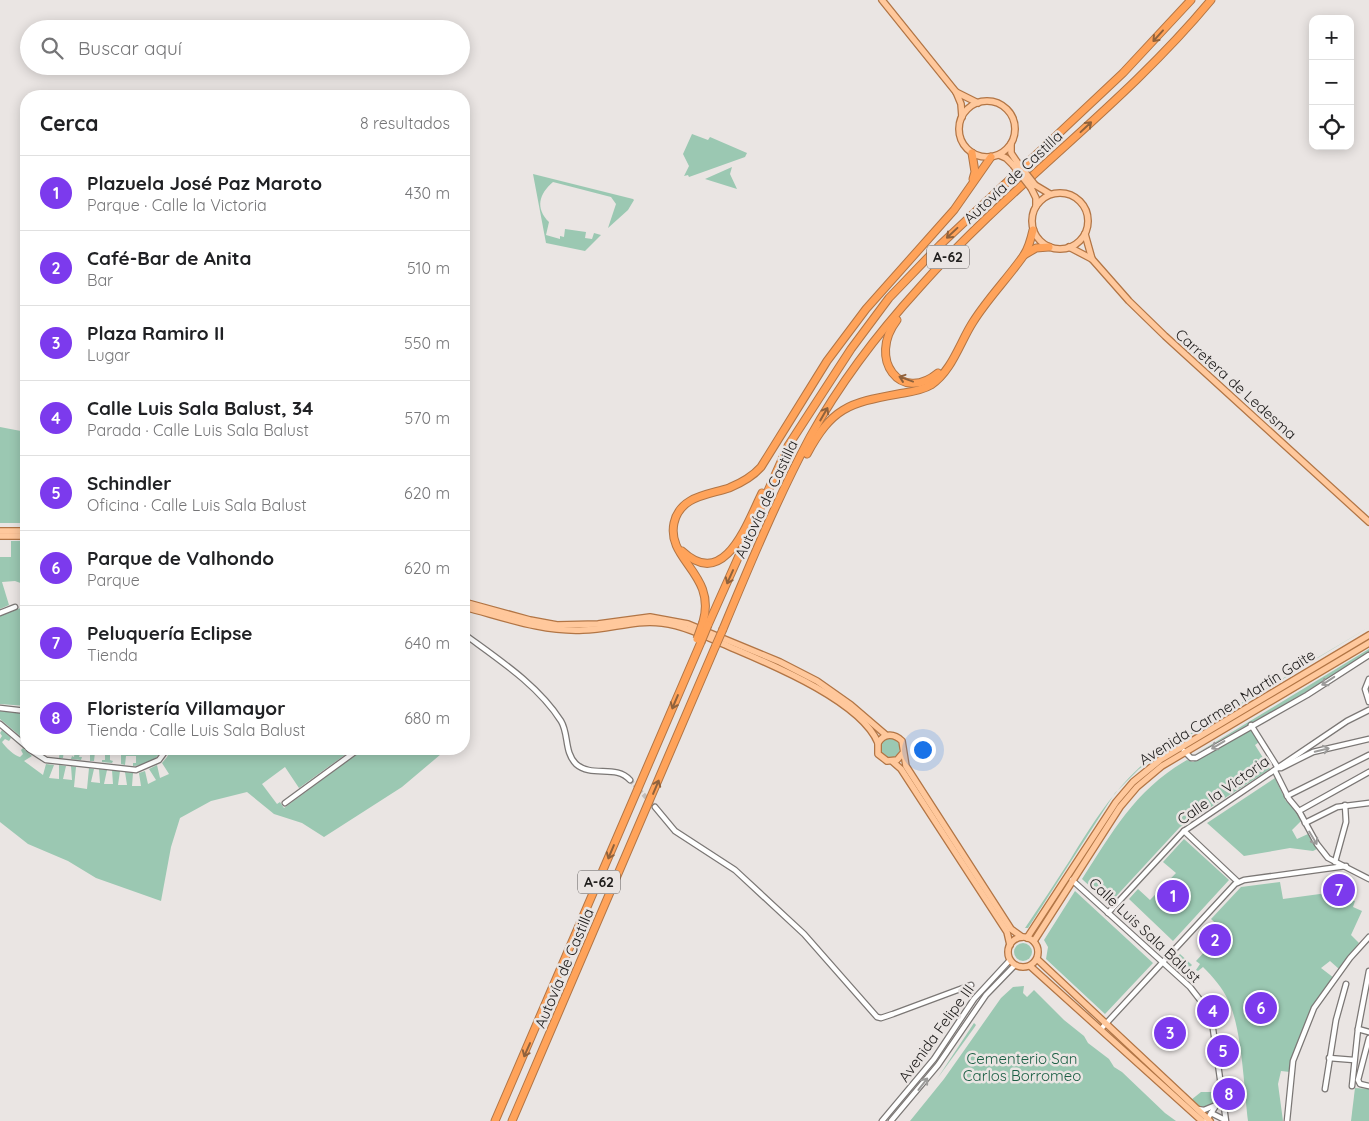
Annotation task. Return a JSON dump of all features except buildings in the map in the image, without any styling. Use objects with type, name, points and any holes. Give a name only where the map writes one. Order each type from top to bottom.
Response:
[{"type":"highway","name":"Autovía de Castilla","points":[[495,1121],[681,687],[706,623],[788,446],[850,349],[889,298],[940,245],[1123,73],[1191,0]]},
{"type":"highway","name":"Autovía de Castilla","points":[[512,1121],[770,519],[810,438],[832,401],[861,358],[921,285],[1047,162],[1132,84],[1211,0]]},
{"type":"highway","points":[[970,187],[976,172],[972,153]]},
{"type":"highway","points":[[706,623],[705,594],[697,576],[684,560],[673,533],[674,521],[679,511],[692,499],[731,487],[747,479],[761,467],[827,361],[866,309],[934,233],[991,157]]},
{"type":"highway","points":[[921,285],[887,335],[885,356],[890,370],[906,381],[921,382],[942,370],[993,293],[1024,255],[1033,230]]},
{"type":"highway","points":[[1024,255],[1036,248],[1049,246]]},
{"type":"highway","points":[[678,547],[693,560],[708,562],[718,561],[732,552],[785,446],[817,393],[850,349]]},
{"type":"highway","points":[[770,519],[814,441],[838,413],[857,402],[930,386],[944,372],[957,349]]},
{"type":"main road","points":[[882,0],[956,92],[961,104],[962,117]]},
{"type":"main road","points":[[956,92],[978,103],[998,103],[1009,111],[1016,131],[1011,144],[1011,154],[1015,164],[1033,187],[1036,206],[1032,222],[1033,230],[1039,240],[1049,246],[1069,247],[1081,240],[1085,234],[1088,221],[1082,203],[1066,193],[1050,194],[1033,187]]},
{"type":"main road","points":[[978,103],[966,111],[962,117],[959,127],[961,140],[972,153],[991,157],[999,155],[1011,144]]},
{"type":"main road","points":[[999,155],[1015,164]]},
{"type":"main road","points":[[1036,206],[1050,194]]},
{"type":"main road","name":"Carretera de Ledesma","points":[[1085,234],[1092,260]]},
{"type":"main road","name":"Carretera de Ledesma","points":[[1069,247],[1092,260],[1129,302],[1369,522]]},
{"type":"main road","points":[[0,531],[20,531]]},
{"type":"main road","points":[[0,536],[20,536]]},
{"type":"main road","points":[[470,604],[530,620],[557,625],[584,625],[650,617],[688,624],[780,662],[817,681],[851,705],[886,735],[892,735],[902,741],[906,766],[1012,929],[1034,941],[1038,950],[1037,959],[1030,966],[1022,968],[1015,966],[1010,960],[1008,951],[1010,944],[1015,939],[1024,937]]},
{"type":"main road","points":[[470,609],[554,630],[586,630],[650,622],[676,625],[778,667],[815,685],[849,710],[875,735],[878,743],[878,754],[882,759],[893,762],[901,769],[1006,932],[1010,944]]},
{"type":"main road","name":"Avenida Carmen Martín Gaite","points":[[1024,937],[1066,880],[1124,792],[1144,773],[1178,749],[1369,635]]},
{"type":"main road","name":"Avenida Carmen Martín Gaite","points":[[1034,941],[1128,797],[1162,766],[1369,643]]},
{"type":"main road","points":[[878,743],[886,735]]},
{"type":"main road","points":[[893,762],[903,753]]},
{"type":"main road","points":[[1037,959],[1103,1027],[1207,1119]]},
{"type":"main road","points":[[1030,966],[1197,1108],[1207,1119]]},
{"type":"street","points":[[0,613],[15,607]]},
{"type":"street","points":[[470,639],[542,696],[563,724],[569,752],[577,764],[590,771],[619,772],[630,780]]},
{"type":"street","points":[[1178,749],[1186,752],[1191,758],[1196,758],[1307,694],[1369,654]]},
{"type":"street","points":[[1368,700],[1365,689],[1369,679]]},
{"type":"street","points":[[0,708],[20,710]]},
{"type":"street","name":"Calle la Victoria","points":[[1108,913],[1184,831],[1347,721],[1369,710]]},
{"type":"street","points":[[0,724],[20,741]]},
{"type":"street","points":[[1251,726],[1276,770],[1288,796],[1299,810],[1322,852],[1369,879]]},
{"type":"street","points":[[1276,770],[1313,752],[1369,739]]},
{"type":"street","points":[[38,755],[46,760],[136,770],[159,760],[163,755]]},
{"type":"street","points":[[285,803],[351,755]]},
{"type":"street","points":[[1288,796],[1369,755]]},
{"type":"street","points":[[1299,810],[1369,772]]},
{"type":"street","points":[[1305,823],[1337,807],[1369,803]]},
{"type":"street","points":[[1330,867],[1333,866],[1335,861],[1346,822],[1346,805]]},
{"type":"street","points":[[655,807],[675,831],[735,870],[804,934],[877,1017],[887,1016],[971,985]]},
{"type":"street","points":[[1184,831],[1238,882]]},
{"type":"street","points":[[1103,1027],[1238,882],[1346,866]]},
{"type":"street","name":"Calle Luis Sala Balust","points":[[1066,880],[1073,881],[1198,997],[1212,1022],[1226,1121]]},
{"type":"street","points":[[1287,1121],[1293,1061],[1314,1008],[1350,958],[1369,937]]},
{"type":"street","name":"Avenida Felipe III","points":[[882,1121],[934,1059],[974,999],[1010,960]]},
{"type":"street","name":"Avenida Felipe III","points":[[891,1121],[938,1064],[986,995],[1015,966]]},
{"type":"street","points":[[1352,1086],[1358,1029],[1367,996],[1369,973]]},
{"type":"street","points":[[1325,1089],[1336,1020],[1346,984]]},
{"type":"street","points":[[1358,1029],[1369,1032]]},
{"type":"street","points":[[1369,1038],[1369,1044],[1358,1080],[1360,1084],[1369,1086]]},
{"type":"street","points":[[1329,1058],[1354,1063],[1362,1067]]},
{"type":"street","name":"Calle Luis Sala Balust","points":[[1207,1119],[1217,1104],[1221,1091]]},
{"type":"street","points":[[1197,1108],[1210,1109],[1217,1104]]},
{"type":"street","name":"Calle Luis Sala Balust","points":[[1207,1119],[1222,1116],[1226,1121]]},
{"type":"green space","points":[[692,134],[708,140],[710,137],[747,153],[745,157],[689,177],[688,175],[684,176],[689,166],[683,154]]},
{"type":"green space","points":[[732,167],[730,174],[737,189],[705,179]]},
{"type":"green space","points":[[533,174],[634,200],[628,210],[608,228],[616,204],[611,197],[553,182],[544,191],[540,201],[542,212],[549,222],[546,235],[560,239],[560,236],[564,237],[565,229],[586,232],[585,238],[592,239],[594,233],[601,235],[585,251],[546,243]]},
{"type":"green space","points":[[0,427],[20,431],[20,523],[0,523]]},
{"type":"green space","points":[[11,541],[20,541],[20,583],[15,581],[2,582],[9,605],[0,609],[0,557],[11,557]]},
{"type":"green space","points":[[20,608],[20,706],[0,704],[0,616]]},
{"type":"green space","points":[[1369,627],[1162,752],[1139,769],[1119,789],[1141,766],[1154,755]]},
{"type":"green space","points":[[1369,649],[1369,652],[1301,695],[1194,755]]},
{"type":"green space","points":[[0,711],[20,713],[20,736],[0,719]]},
{"type":"green space","points":[[1250,728],[1259,742],[1255,745],[1270,769],[1180,827],[1109,904],[1082,879],[1115,828],[1153,784],[1187,760],[1193,762]]},
{"type":"green space","points":[[2,730],[11,738],[9,741],[5,739],[2,742],[13,753],[20,757],[22,755],[32,756],[24,761],[43,775],[46,764],[54,765],[49,778],[59,779],[59,765],[66,766],[63,779],[72,780],[71,766],[76,767],[74,787],[87,789],[89,768],[94,769],[91,782],[100,783],[99,769],[107,770],[104,784],[113,784],[112,770],[120,771],[118,785],[127,785],[125,772],[133,773],[132,786],[141,786],[139,773],[145,771],[148,784],[156,780],[149,769],[157,765],[160,778],[169,774],[162,763],[168,755],[345,755],[299,788],[285,767],[262,784],[277,804],[280,802],[284,808],[356,755],[440,755],[402,787],[324,837],[302,823],[274,814],[247,792],[211,801],[180,818],[171,847],[161,901],[96,878],[68,861],[28,844],[0,822],[0,739],[2,736],[0,733]]},
{"type":"green space","points":[[890,738],[897,741],[900,748],[897,755],[890,758],[883,755],[880,748],[883,741]]},
{"type":"green space","points":[[74,755],[80,755],[79,757],[82,757],[81,760],[71,759],[72,756],[74,757]]},
{"type":"green space","points":[[90,755],[95,755],[94,761],[90,761]]},
{"type":"green space","points":[[105,755],[110,755],[110,760],[113,761],[112,763],[102,762],[102,760],[105,760]]},
{"type":"green space","points":[[121,755],[159,755],[142,765],[133,766],[133,763],[136,763],[136,756],[126,756],[125,765],[121,764]]},
{"type":"green space","points":[[1275,778],[1286,801],[1296,810],[1301,821],[1292,830],[1297,839],[1308,834],[1317,849],[1313,851],[1290,848],[1244,856],[1207,823]]},
{"type":"green space","points":[[1112,797],[1028,928],[1025,928],[1097,817]]},
{"type":"green space","points":[[1184,839],[1229,880],[1173,941],[1129,899],[1138,889],[1150,900],[1176,873],[1163,862]]},
{"type":"green space","points":[[1280,882],[1283,899],[1342,891],[1342,895],[1355,901],[1353,907],[1362,911],[1351,935],[1359,943],[1339,969],[1330,961],[1321,968],[1334,978],[1313,1007],[1290,1072],[1281,1071],[1278,1084],[1283,1121],[1248,1121],[1244,1076],[1233,1012],[1226,995],[1214,978],[1203,967],[1198,971],[1196,970],[1200,964],[1196,961],[1220,935],[1215,931],[1217,929],[1221,934],[1224,931],[1211,919],[1241,887]]},
{"type":"green space","points":[[1075,891],[1153,963],[1105,1014],[1046,959],[1048,947],[1044,940]]},
{"type":"green space","points":[[1023,943],[1029,946],[1032,952],[1029,958],[1023,961],[1017,958],[1014,952],[1017,946]]},
{"type":"green space","points":[[1180,954],[1192,965],[1184,973],[1172,962]]},
{"type":"green space","name":"Cementerio San Carlos Borromeo","points":[[1024,986],[1023,993],[1027,997],[1034,990],[1064,1020],[1084,1036],[1088,1043],[1109,1059],[1114,1067],[1176,1121],[910,1121],[944,1079],[1001,998],[1013,987]]},
{"type":"green space","points":[[974,1023],[976,1025],[937,1079]]},
{"type":"green space","points":[[1355,1088],[1369,1089],[1369,1121],[1351,1121]]},
{"type":"green space","points":[[1201,1092],[1218,1092],[1216,1101],[1205,1107],[1199,1106],[1191,1100]]},
{"type":"tunnel","points":[[630,780],[655,807]]},
{"type":"place","name":"Peluquería Eclipse","points":[[1339,890]]},
{"type":"place","name":"Plazuela José Paz Maroto","points":[[1173,896]]},
{"type":"place","name":"Café-Bar de Anita","points":[[1215,940]]},
{"type":"place","name":"Parque de Valhondo","points":[[1261,1008]]},
{"type":"place","name":"Calle Luis Sala Balust, 34","points":[[1213,1011]]},
{"type":"place","name":"Plaza Ramiro II","points":[[1170,1033]]},
{"type":"place","name":"Schindler","points":[[1223,1051]]},
{"type":"place","name":"Floristería Villamayor","points":[[1229,1094]]}]
